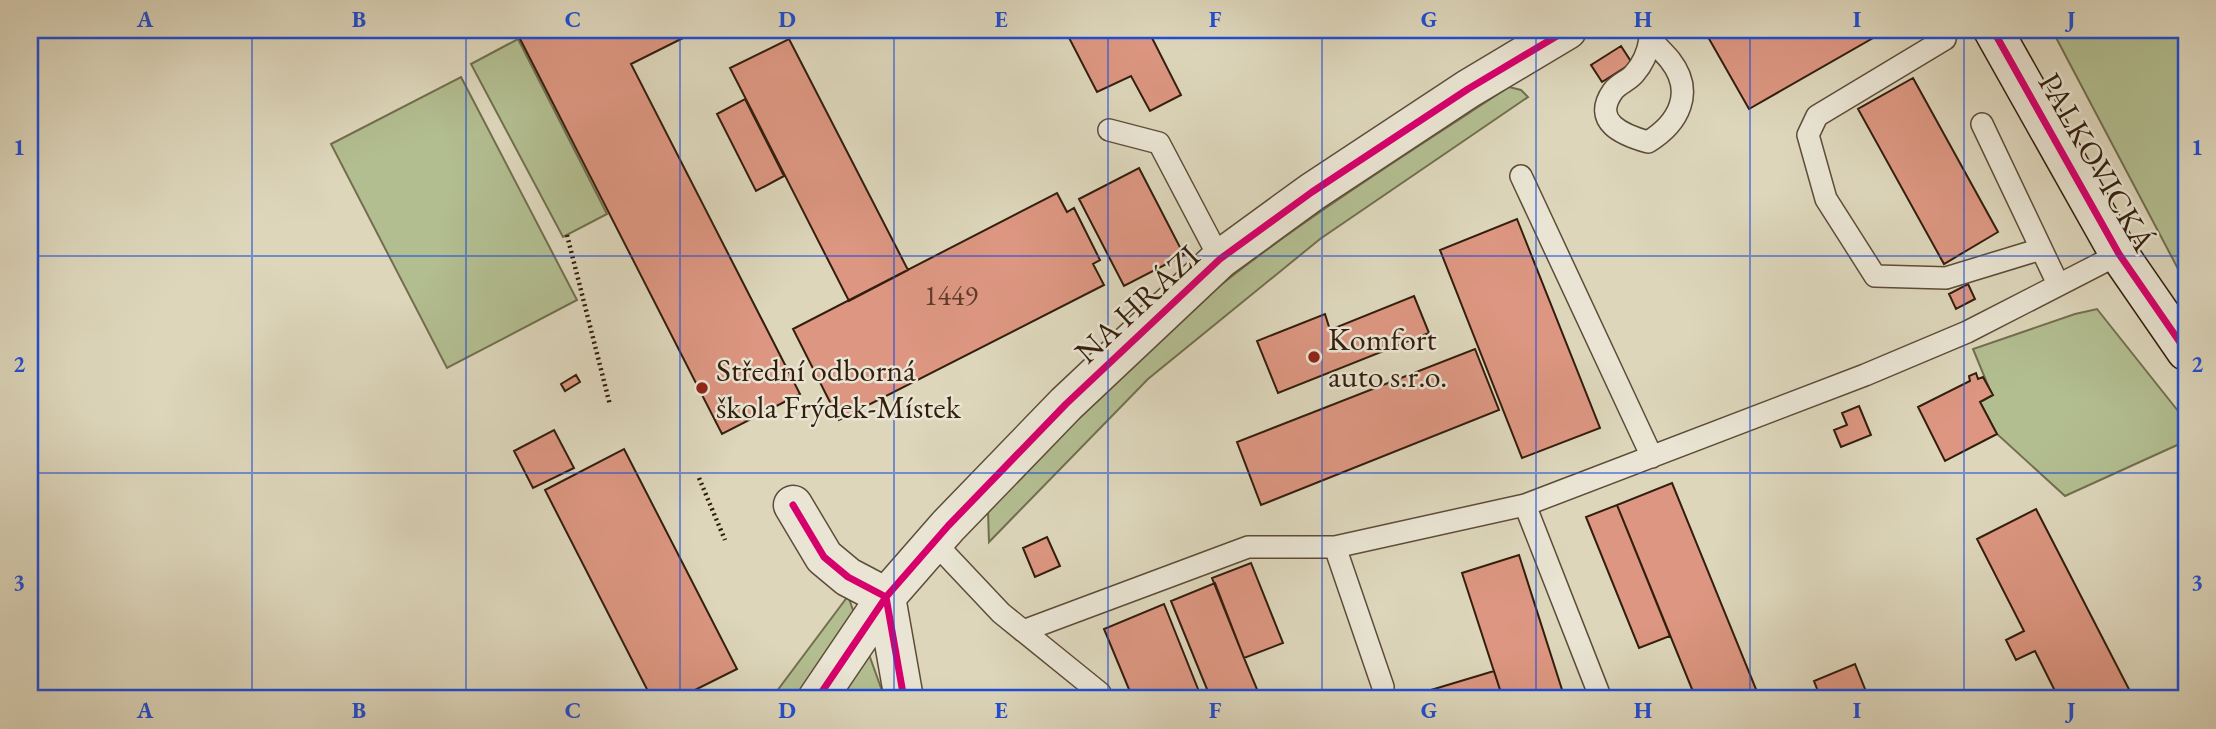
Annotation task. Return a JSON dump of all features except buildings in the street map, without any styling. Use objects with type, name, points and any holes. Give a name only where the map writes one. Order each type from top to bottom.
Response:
[{"type":"street","name":"NA HRÁZI","points":[[817,699],[886,597],[934,542],[1066,404],[1220,260],[1312,192],[1456,96],[1567,30]]},
{"type":"street","name":"PALKOVICKÁ","points":[[1993,30],[2119,254],[2186,351]]},
{"type":"street","points":[[793,505],[824,557],[848,577],[886,597],[904,699]]},
{"type":"lane","points":[[1648,34],[1671,61],[1682,83],[1683,99],[1676,115],[1661,134],[1648,142],[1616,129],[1606,118],[1605,104],[1614,89],[1634,75],[1647,54],[1648,34]]},
{"type":"lane","points":[[1945,39],[1817,116],[1808,135],[1826,200],[1875,276],[1946,278],[2041,249]]},
{"type":"lane","points":[[1982,124],[2058,284]]},
{"type":"lane","points":[[1110,130],[1159,143],[1220,260]]},
{"type":"lane","points":[[1521,176],[1652,457]]},
{"type":"lane","points":[[1023,631],[1248,547],[1335,547],[1525,505],[1866,375],[1967,332],[2119,254]]},
{"type":"lane","points":[[1525,505],[1601,699]]},
{"type":"lane","points":[[934,542],[1001,613],[1100,693],[1102,699]]},
{"type":"lane","points":[[1335,547],[1382,687]]},
{"type":"path","points":[[567,235],[610,405]]},
{"type":"path","points":[[699,478],[725,540]]},
{"type":"green space","points":[[2052,30],[2186,30],[2186,284]]},
{"type":"green space","points":[[518,39],[607,214],[563,237],[471,64]]},
{"type":"green space","points":[[461,77],[577,300],[447,368],[331,144]]},
{"type":"green space","points":[[1509,87],[1521,90],[1528,97],[1320,239],[1148,379],[989,542],[988,511],[1097,395],[1179,319],[1316,214]]},
{"type":"green space","points":[[2097,309],[2186,421],[2186,441],[2065,496],[1997,434],[1980,402],[1992,395],[1973,349]]},
{"type":"green space","points":[[848,596],[885,699],[771,699]]},
{"type":"cycle path","points":[[817,699],[886,597],[948,526],[1066,404],[1220,259],[1312,192],[1468,89],[1567,30]]},
{"type":"cycle path","points":[[1993,30],[2119,254],[2186,351]]},
{"type":"cycle path","points":[[793,505],[824,557],[848,577],[886,597],[904,699]]},
{"type":"place","name":"Komfort auto s.r.o.","points":[[1314,357]]},
{"type":"place","name":"Střední odborná škola Frýdek-Místek","points":[[702,388]]}]
